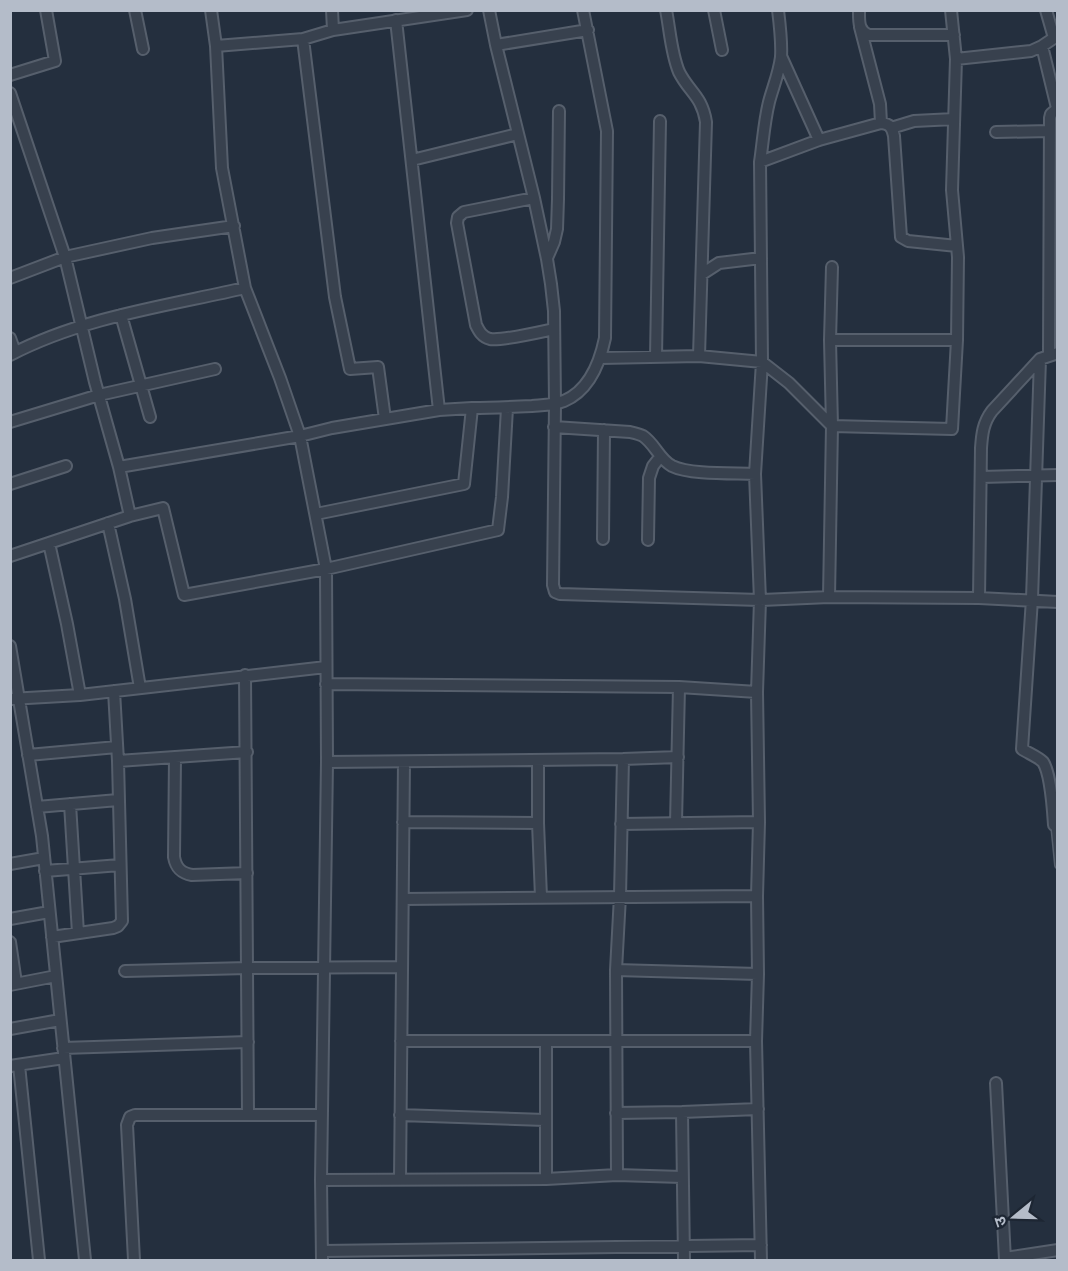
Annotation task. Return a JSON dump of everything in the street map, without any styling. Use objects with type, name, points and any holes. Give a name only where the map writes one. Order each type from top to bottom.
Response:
[{"type":"street","points":[[10,75],[55,62],[46,10]]},
{"type":"street","points":[[135,10],[143,49]]},
{"type":"street","points":[[211,10],[216,46],[222,168],[245,288],[300,436],[326,568],[327,762],[322,1256],[761,1245]]},
{"type":"street","points":[[332,10],[333,30]]},
{"type":"street","points":[[216,46],[303,39],[333,30],[467,10]]},
{"type":"street","points":[[489,10],[534,198],[551,284],[555,404],[553,585],[555,592],[557,594],[760,600],[829,597],[979,598],[1058,602]]},
{"type":"street","points":[[119,467],[439,410],[555,404],[573,396],[581,389],[601,358],[605,338],[607,131],[583,10]]},
{"type":"street","points":[[666,10],[675,60],[681,76],[701,101],[706,122],[699,356]]},
{"type":"street","points":[[714,10],[722,50]]},
{"type":"street","points":[[761,1260],[756,1041],[759,822],[757,692],[760,600],[755,474],[762,362],[760,162],[769,103],[781,55],[778,10]]},
{"type":"street","points":[[859,10],[860,26],[880,104],[886,125],[894,136],[901,237],[908,242],[957,246]]},
{"type":"street","points":[[601,358],[699,356],[762,362],[789,383],[832,426],[952,429],[957,340],[957,246],[952,190],[956,59],[951,10]]},
{"type":"street","points":[[956,59],[1023,53],[1042,46],[1056,37],[1046,10]]},
{"type":"street","points":[[396,20],[439,410]]},
{"type":"street","points":[[860,26],[864,33],[869,35],[954,35]]},
{"type":"street","points":[[496,45],[588,30]]},
{"type":"street","points":[[303,39],[335,297],[350,369],[378,367],[385,419]]},
{"type":"street","points":[[1042,46],[1057,108],[1051,114],[1050,130],[1053,193],[1049,355],[1036,475],[1032,599],[1022,749],[1042,762],[1049,778],[1054,825]]},
{"type":"street","points":[[781,55],[819,140]]},
{"type":"street","points":[[10,93],[65,258],[130,516]]},
{"type":"street","points":[[547,259],[554,242],[558,215],[559,111]]},
{"type":"street","points":[[760,162],[819,140],[886,125],[954,119]]},
{"type":"street","points":[[656,357],[660,121]]},
{"type":"street","points":[[996,132],[1050,130]]},
{"type":"street","points":[[412,160],[518,134]]},
{"type":"street","points":[[534,198],[464,212],[458,217],[457,223],[479,332],[489,339],[499,339],[554,329]]},
{"type":"street","points":[[10,278],[65,258],[152,238],[234,226]]},
{"type":"street","points":[[702,274],[719,263],[761,258]]},
{"type":"street","points":[[829,597],[832,267]]},
{"type":"street","points":[[10,338],[13,353],[42,340],[101,320],[245,288]]},
{"type":"street","points":[[121,315],[150,417]]},
{"type":"street","points":[[830,340],[957,340]]},
{"type":"street","points":[[979,598],[982,437],[986,419],[1000,402],[1049,355]]},
{"type":"street","points":[[10,422],[99,395],[215,369]]},
{"type":"street","points":[[316,514],[464,484],[472,408]]},
{"type":"street","points":[[10,556],[130,516],[163,508],[184,595],[326,568],[498,530],[507,408]]},
{"type":"street","points":[[554,427],[630,432],[645,438],[660,457],[670,465],[688,471],[755,474]]},
{"type":"street","points":[[603,539],[604,430]]},
{"type":"street","points":[[648,540],[649,478],[653,466],[660,457]]},
{"type":"street","points":[[10,484],[66,466]]},
{"type":"street","points":[[981,477],[1058,475]]},
{"type":"street","points":[[108,523],[125,599],[140,688]]},
{"type":"street","points":[[49,543],[80,695]]},
{"type":"street","points":[[10,646],[15,698],[28,756],[44,858],[85,1260]]},
{"type":"street","points":[[15,698],[80,695],[326,667]]},
{"type":"street","points":[[245,675],[248,1115]]},
{"type":"street","points":[[326,684],[678,687],[757,692]]},
{"type":"street","points":[[676,823],[678,687]]},
{"type":"street","points":[[52,937],[113,928],[122,921],[114,690]]},
{"type":"street","points":[[28,756],[117,747]]},
{"type":"street","points":[[118,761],[247,752]]},
{"type":"street","points":[[176,757],[174,857],[176,865],[185,874],[192,875],[247,873]]},
{"type":"street","points":[[327,762],[678,757]]},
{"type":"street","points":[[617,1175],[616,970],[621,896],[623,759]]},
{"type":"street","points":[[538,760],[541,897]]},
{"type":"street","points":[[400,1179],[404,762]]},
{"type":"street","points":[[37,807],[118,800]]},
{"type":"street","points":[[70,804],[78,933]]},
{"type":"street","points":[[403,822],[538,823]]},
{"type":"street","points":[[621,824],[759,822]]},
{"type":"street","points":[[10,864],[44,858]]},
{"type":"street","points":[[45,871],[120,865]]},
{"type":"street","points":[[403,899],[757,896]]},
{"type":"street","points":[[10,919],[49,912]]},
{"type":"street","points":[[10,942],[13,984],[56,976]]},
{"type":"street","points":[[125,971],[324,967],[402,968]]},
{"type":"street","points":[[616,970],[758,974]]},
{"type":"street","points":[[10,1029],[60,1020]]},
{"type":"street","points":[[401,1041],[756,1041]]},
{"type":"street","points":[[39,1260],[15,1065],[64,1053],[248,1042]]},
{"type":"street","points":[[546,1042],[546,1179]]},
{"type":"street","points":[[996,1083],[1005,1259],[1058,1250]]},
{"type":"street","points":[[616,1113],[758,1109]]},
{"type":"street","points":[[682,1112],[684,1260]]},
{"type":"street","points":[[134,1260],[127,1125],[130,1117],[135,1115],[322,1114]]},
{"type":"street","points":[[400,1115],[545,1120]]},
{"type":"street","points":[[321,1180],[546,1179],[617,1175],[682,1177]]},
{"type":"lane","points":[[1054,825],[1058,865]]}]
